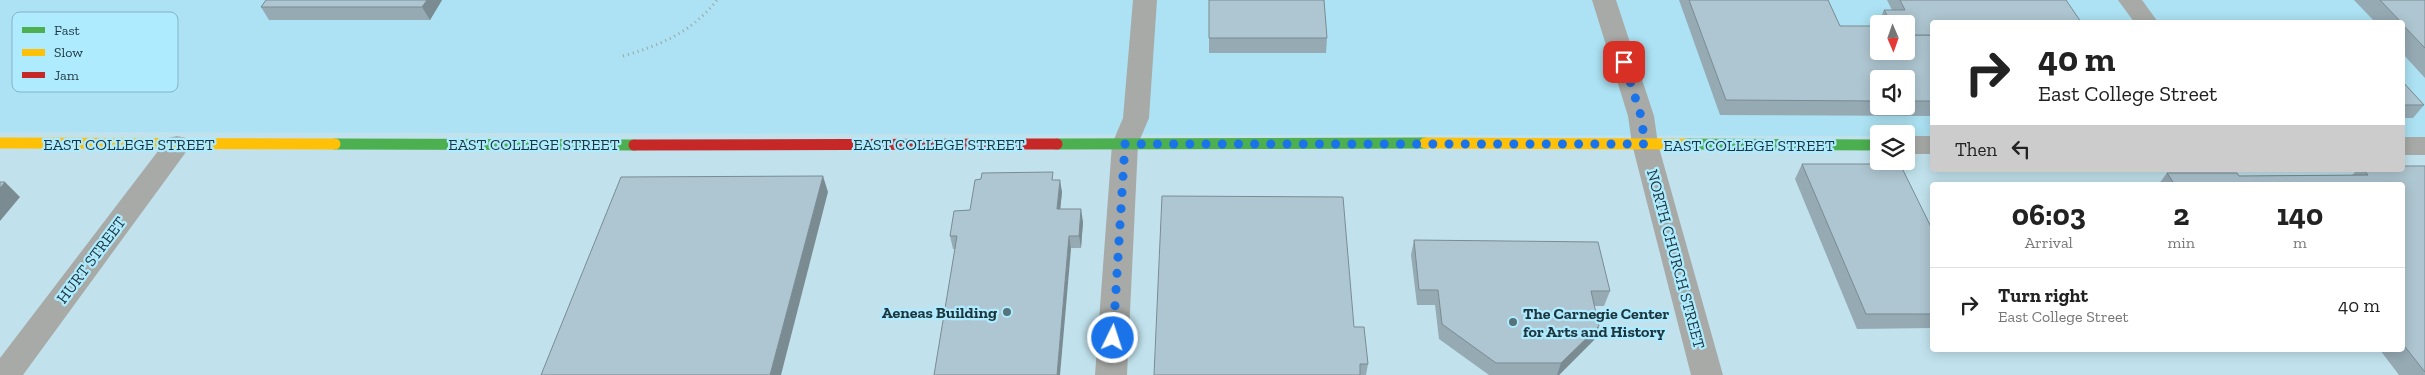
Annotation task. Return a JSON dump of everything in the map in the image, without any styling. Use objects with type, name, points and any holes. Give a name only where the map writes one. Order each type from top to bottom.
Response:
[{"type":"street","points":[[1110,375],[1125,144],[1136,118],[1145,0]]},
{"type":"street","name":"NORTH CHURCH STREET","points":[[1604,0],[1641,116],[1645,144],[1707,375]]},
{"type":"street","points":[[2130,0],[2145,20]]},
{"type":"street","name":"EAST COLLEGE STREET","points":[[0,143],[177,145],[1870,145]]},
{"type":"street","name":"HURT STREET","points":[[4,375],[177,145]]},
{"type":"street","points":[[1915,145],[1930,145]]},
{"type":"street","points":[[2405,146],[2425,146]]},
{"type":"path","points":[[623,56],[677,38],[699,21],[717,0]]},
{"type":"shaded area","points":[[0,0],[2425,0],[2425,137],[2405,137],[2405,20],[1930,20],[1930,136],[1915,136],[1915,125],[1870,125],[1870,136],[0,132]]},
{"type":"building","points":[[266,0],[427,0],[422,7],[261,7]]},
{"type":"building","points":[[1209,0],[1324,0],[1327,38],[1209,38]]},
{"type":"building","points":[[1689,0],[1828,0],[1840,26],[1870,26],[1870,60],[1915,60],[1915,35],[1930,35],[1930,101],[1915,101],[1915,70],[1870,70],[1870,101],[1726,100]]},
{"type":"building","points":[[1900,0],[2066,0],[2080,20],[1930,20],[1930,35],[1915,35],[1915,15],[1887,15],[1884,10],[1905,10]]},
{"type":"building","points":[[2380,0],[2425,0],[2425,48],[2405,27],[2405,20],[2399,20]]},
{"type":"building","points":[[2405,84],[2424,105],[2405,105]]},
{"type":"building","points":[[1802,164],[1870,164],[1870,170],[1903,170],[1930,225],[1930,314],[1866,314]]},
{"type":"building","points":[[2405,166],[2425,166],[2425,372],[2405,347],[2405,182],[2173,182],[2167,173],[2237,173],[2239,176],[2368,175],[2366,172],[2405,172]]},
{"type":"building","name":"Aeneas Building","points":[[1053,172],[1052,180],[1060,180],[1057,209],[1081,209],[1079,236],[1069,236],[1057,375],[934,375],[957,236],[950,236],[954,211],[970,210],[975,180],[981,179],[982,173]]},
{"type":"building","points":[[823,176],[770,375],[541,375],[621,177]]},
{"type":"building","points":[[1162,196],[1343,197],[1354,327],[1364,327],[1368,364],[1360,364],[1360,375],[1154,375]]},
{"type":"building","name":"The Carnegie Center for Arts and History","points":[[1414,240],[1598,242],[1610,291],[1591,291],[1599,326],[1561,363],[1496,363],[1442,324],[1438,290],[1419,290]]},
{"type":"traffic: fast","points":[[1057,144],[1425,143]]},
{"type":"traffic: fast","points":[[335,144],[634,145]]},
{"type":"traffic: fast","points":[[1686,144],[1870,145]]},
{"type":"traffic: slow","points":[[0,143],[335,144]]},
{"type":"traffic: slow","points":[[1425,143],[1686,144]]},
{"type":"traffic: jam","points":[[634,145],[1057,144]]},
{"type":"place","name":"Aeneas Building","points":[[1007,312]]},
{"type":"place","name":"The Carnegie Center for Arts and History","points":[[1513,322]]},
{"type":"route","points":[[1113,338],[1125,171],[1125,144],[1645,144],[1641,116],[1624,62]]}]
